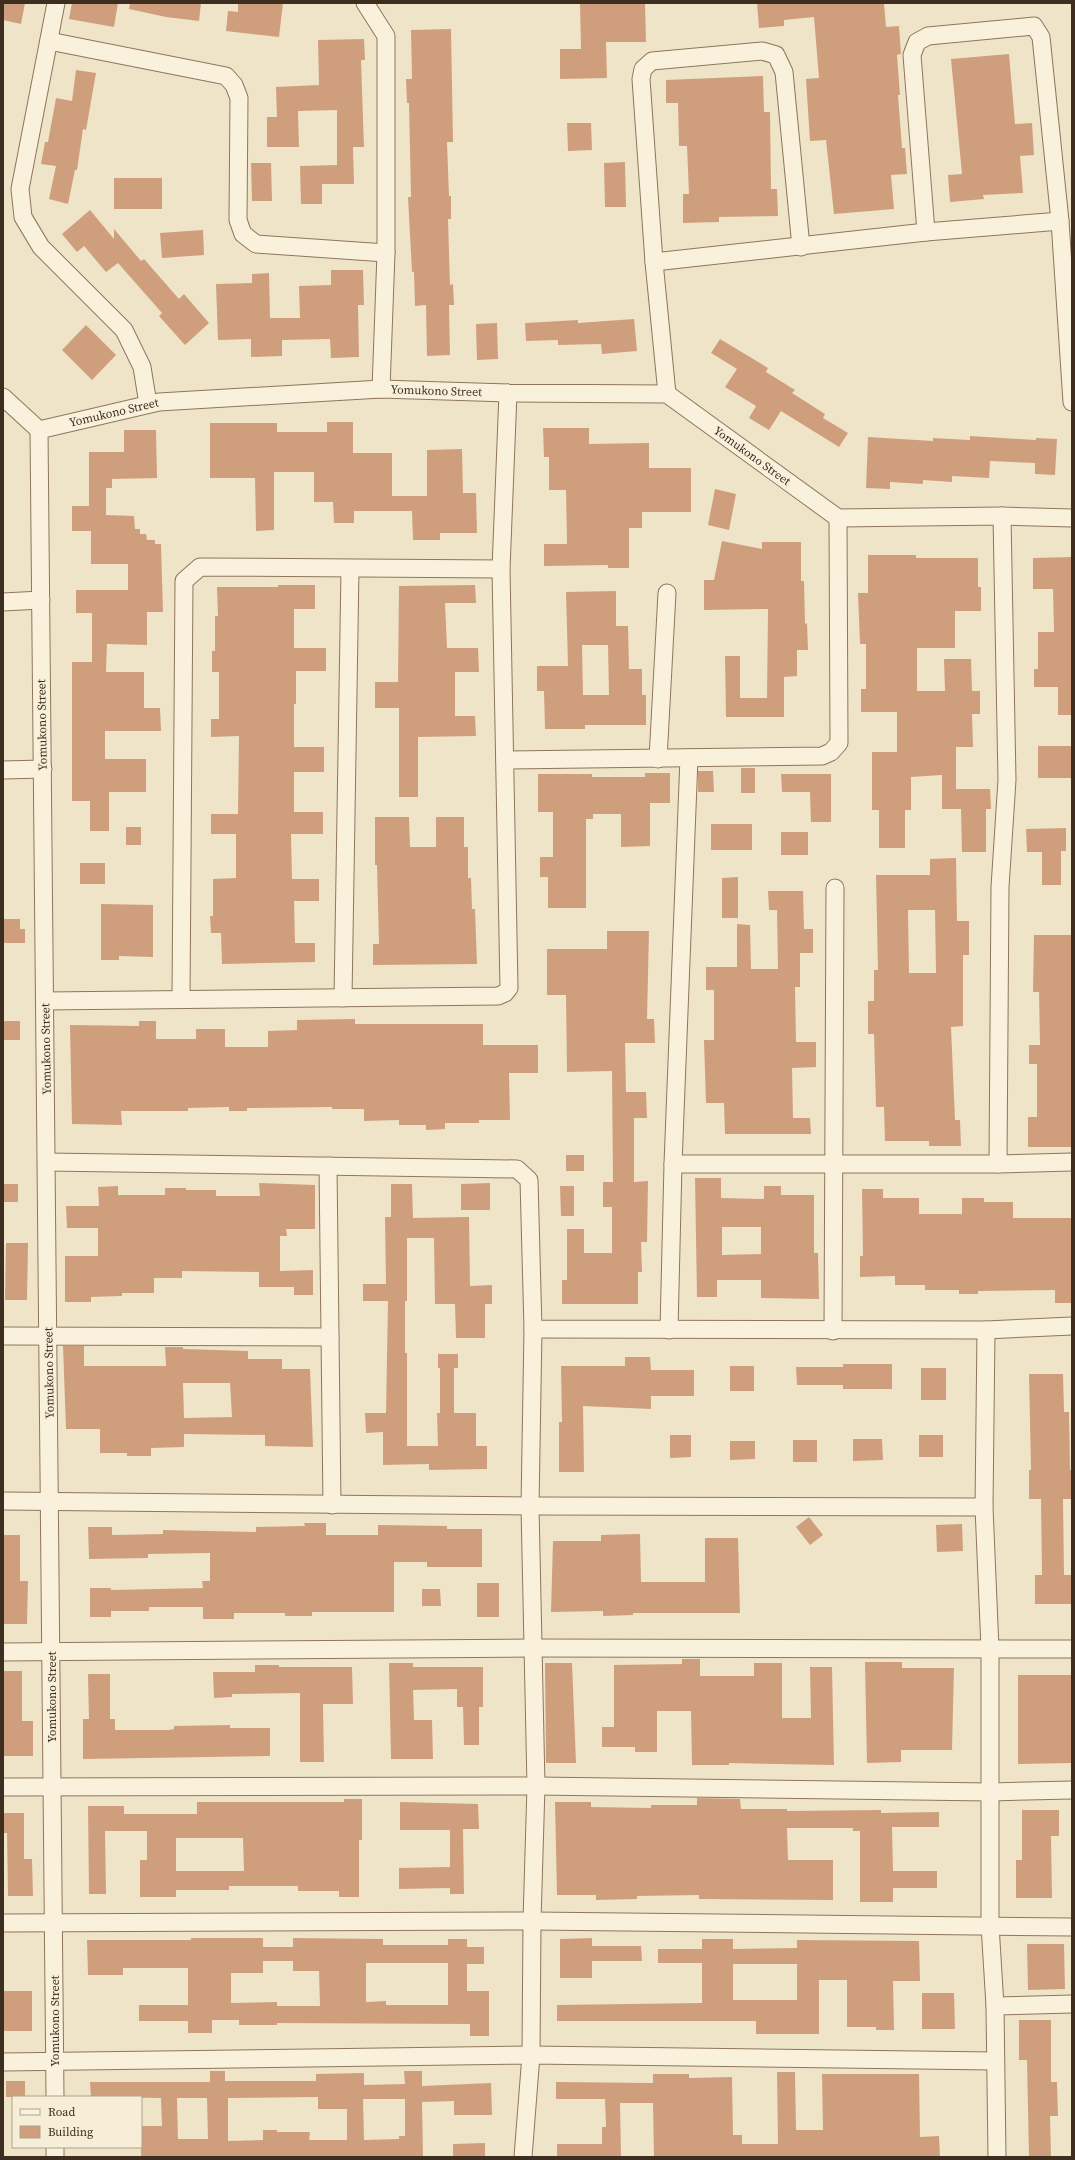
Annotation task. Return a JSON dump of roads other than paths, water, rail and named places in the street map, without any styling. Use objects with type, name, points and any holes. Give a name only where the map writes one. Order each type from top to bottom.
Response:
[{"type":"street","points":[[56,3],[20,189],[23,217],[41,247],[124,330],[142,367],[148,404]]},
{"type":"street","points":[[365,3],[386,36],[386,253],[381,389]]},
{"type":"street","points":[[926,232],[912,55],[917,42],[928,36],[1020,26],[1034,26],[1041,37],[1060,221],[1071,356],[1072,402]]},
{"type":"street","points":[[49,41],[226,76],[234,85],[239,98],[238,220],[243,234],[256,244],[386,253]]},
{"type":"street","points":[[667,394],[654,262],[641,79],[643,69],[652,61],[762,51],[776,56],[784,72],[800,247]]},
{"type":"street","points":[[654,262],[926,232],[1060,221]]},
{"type":"street","name":"Yomukono Street","points":[[55,2096],[56,2062],[39,430],[148,404],[381,389],[508,393],[667,394],[838,518]]},
{"type":"street","points":[[45,1001],[498,996],[505,993],[509,988],[502,569],[508,393]]},
{"type":"street","points":[[3,397],[39,430]]},
{"type":"street","points":[[505,760],[822,756],[831,752],[839,744],[838,518],[1002,516],[1072,518]]},
{"type":"street","points":[[998,1164],[1000,887],[1007,780],[1002,516]]},
{"type":"street","points":[[180,999],[184,581],[200,567],[502,569]]},
{"type":"street","points":[[342,998],[350,568]]},
{"type":"street","points":[[658,759],[667,592]]},
{"type":"street","points":[[3,602],[41,600]]},
{"type":"street","points":[[669,1330],[673,1164],[689,758]]},
{"type":"street","points":[[3,770],[43,769]]},
{"type":"street","points":[[833,1331],[835,888]]},
{"type":"street","points":[[47,1162],[517,1169],[524,1173],[528,1180],[533,1329],[530,1506],[536,1786],[532,1921],[531,2055],[523,2157]]},
{"type":"street","points":[[673,1164],[998,1164],[1072,1162]]},
{"type":"street","points":[[328,1166],[332,1505]]},
{"type":"street","points":[[533,1329],[833,1331],[986,1330],[1072,1326]]},
{"type":"street","points":[[986,1330],[984,1507],[990,1649],[990,1925],[995,2006],[994,2061],[997,2157]]},
{"type":"street","points":[[3,1336],[330,1337]]},
{"type":"street","points":[[3,1501],[332,1505],[984,1507]]},
{"type":"street","points":[[3,1652],[532,1648],[1072,1649]]},
{"type":"street","points":[[3,1787],[536,1786],[990,1792],[1072,1790]]},
{"type":"street","points":[[3,1923],[532,1921],[1072,1927]]},
{"type":"street","points":[[995,2006],[1072,2004]]},
{"type":"street","points":[[3,2062],[531,2055],[994,2061]]}]
